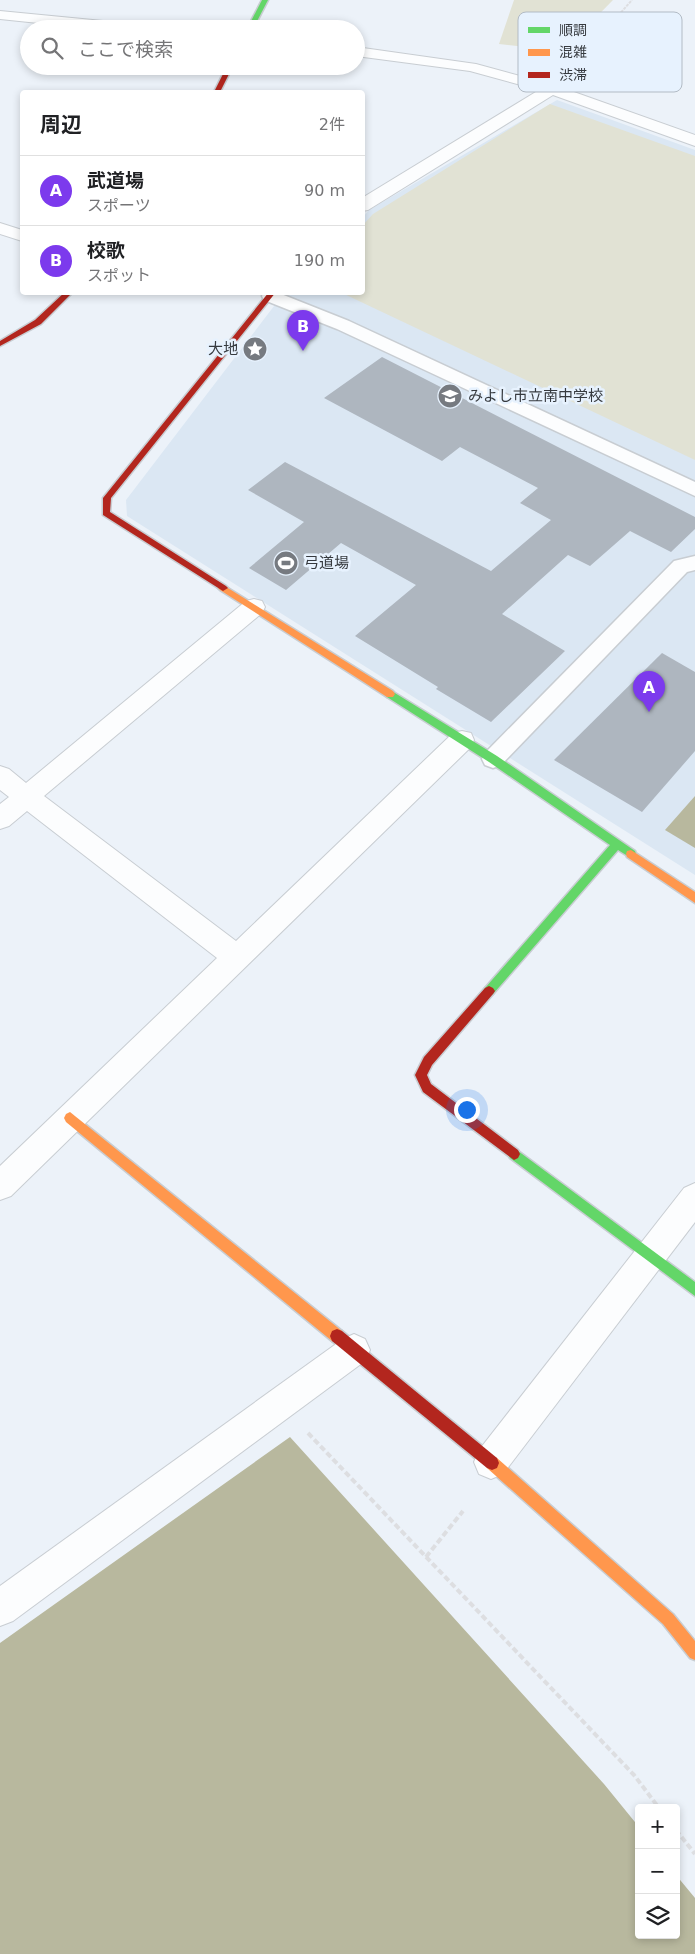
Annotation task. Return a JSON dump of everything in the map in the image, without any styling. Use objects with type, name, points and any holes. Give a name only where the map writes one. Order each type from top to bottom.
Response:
[{"type":"street","points":[[255,20],[265,0]]},
{"type":"street","points":[[0,15],[51,20]]},
{"type":"street","points":[[365,52],[470,67],[518,80]]},
{"type":"street","points":[[218,90],[226,75]]},
{"type":"street","points":[[365,204],[547,92]]},
{"type":"street","points":[[560,92],[695,140]]},
{"type":"street","points":[[0,228],[20,235]]},
{"type":"street","points":[[0,344],[38,322],[67,295]]},
{"type":"street","points":[[267,295],[107,498],[106,513],[493,759],[695,898]]},
{"type":"street","points":[[0,819],[254,607]]},
{"type":"street","points":[[0,1186],[462,740]]},
{"type":"street","points":[[0,776],[236,957]]},
{"type":"street","points":[[616,845],[428,1061],[420,1075],[427,1088],[695,1290]]},
{"type":"street","points":[[70,1118],[491,1462],[668,1620],[695,1654]]},
{"type":"street","points":[[491,1462],[695,1198]]},
{"type":"street","points":[[0,1608],[354,1350]]},
{"type":"lane","points":[[270,295],[343,326],[695,490]]},
{"type":"lane","points":[[493,759],[681,566],[695,563]]},
{"type":"path","points":[[621,12],[632,0]]},
{"type":"path","points":[[280,1404],[634,1775],[656,1804]]},
{"type":"path","points":[[426,1557],[463,1511]]},
{"type":"path","points":[[680,1835],[695,1854]]},
{"type":"shaded area","points":[[514,0],[613,0],[601,12],[518,12],[518,46],[499,44]]},
{"type":"shaded area","name":"みよし市立南中学校","points":[[557,100],[695,150],[695,875],[127,516],[126,500],[282,295],[365,295],[365,215],[369,210]]},
{"type":"shaded area","points":[[550,104],[695,156],[695,460],[346,295],[365,295],[365,223],[373,214]]},
{"type":"shaded area","points":[[695,796],[695,848],[665,830]]},
{"type":"shaded area","points":[[290,1437],[604,1784],[635,1822],[635,1939],[680,1939],[680,1880],[695,1898],[695,1954],[0,1954],[0,1643]]},
{"type":"building","points":[[382,357],[695,517],[695,529],[671,552],[630,531],[590,566],[568,555],[502,614],[565,651],[491,722],[436,689],[438,687],[355,636],[416,585],[341,543],[286,590],[249,568],[304,522],[248,490],[285,462],[491,571],[551,520],[520,503],[538,488],[460,447],[442,461],[324,398]]},
{"type":"building","points":[[662,653],[695,672],[695,751],[642,812],[554,760]]},
{"type":"traffic: fast","points":[[255,20],[265,0]]},
{"type":"traffic: fast","points":[[390,694],[493,759],[631,854]]},
{"type":"traffic: fast","points":[[489,991],[616,845]]},
{"type":"traffic: fast","points":[[514,1154],[695,1290]]},
{"type":"traffic: slow","points":[[223,588],[390,694]]},
{"type":"traffic: slow","points":[[631,854],[695,898]]},
{"type":"traffic: slow","points":[[70,1118],[337,1336]]},
{"type":"traffic: slow","points":[[492,1463],[668,1619],[695,1653]]},
{"type":"traffic: jam","points":[[218,90],[226,75]]},
{"type":"traffic: jam","points":[[0,344],[38,322],[67,295]]},
{"type":"traffic: jam","points":[[223,588],[106,513],[107,498],[271,295]]},
{"type":"traffic: jam","points":[[489,991],[428,1061],[421,1075],[427,1088],[514,1154]]},
{"type":"traffic: jam","points":[[337,1336],[492,1463]]},
{"type":"place","name":"大地","points":[[255,349]]},
{"type":"place","name":"校歌","points":[[303,351]]},
{"type":"place","name":"みよし市立南中学校","points":[[450,396]]},
{"type":"place","name":"弓道場","points":[[286,563]]},
{"type":"place","name":"武道場","points":[[649,712]]}]
